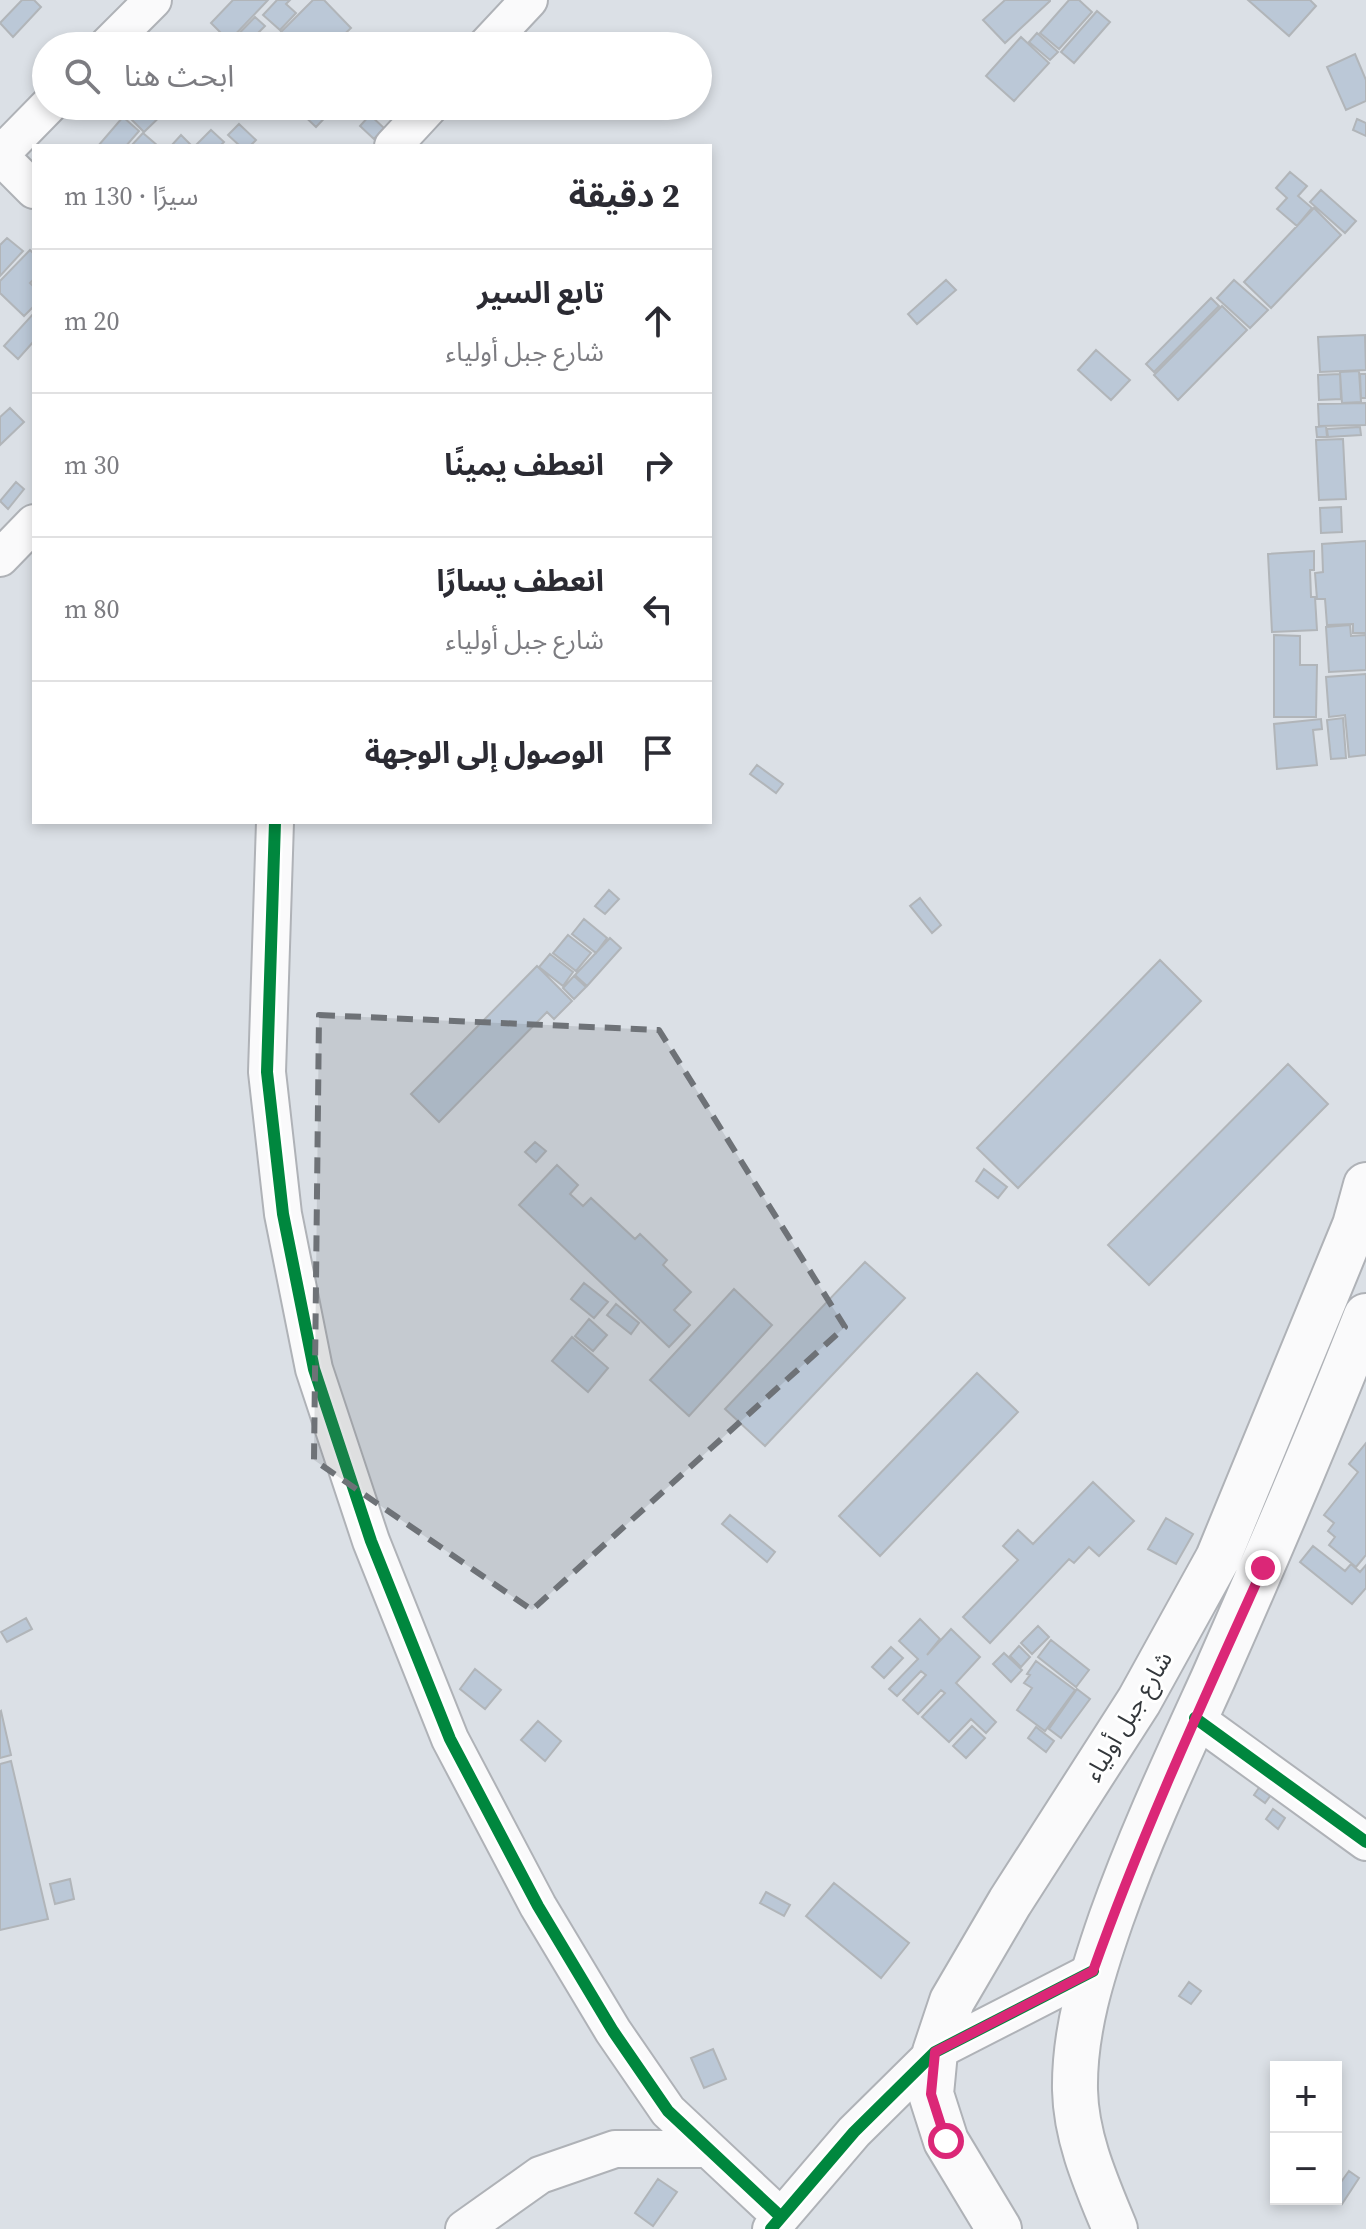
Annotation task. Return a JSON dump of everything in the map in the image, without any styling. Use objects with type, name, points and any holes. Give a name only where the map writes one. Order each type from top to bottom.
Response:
[{"type":"main road","name":"شارع جبل أولياء","points":[[999,2229],[946,2141],[931,2094],[935,2052],[952,2001],[1010,1902],[1139,1701],[1218,1558],[1355,1225],[1366,1185]]},
{"type":"main road","points":[[1115,2229],[1086,2157],[1075,2091],[1080,2025],[1093,1971],[1128,1874],[1263,1568],[1366,1316]]},
{"type":"street","points":[[121,32],[153,0]]},
{"type":"street","points":[[499,32],[529,0]]},
{"type":"street","points":[[32,188],[0,155],[34,120]]},
{"type":"street","points":[[395,144],[417,120]]},
{"type":"street","points":[[0,558],[32,525]]},
{"type":"street","points":[[275,824],[267,1072],[283,1214],[314,1369],[371,1541],[450,1739],[538,1906],[613,2031],[668,2111],[776,2222],[854,2132],[935,2052],[1093,1971]]},
{"type":"street","points":[[1195,1718],[1364,1838]]},
{"type":"street","points":[[464,2229],[540,2175],[615,2149],[707,2149]]},
{"type":"highlighted area","points":[[319,1015],[659,1030],[845,1327],[532,1610],[314,1460]]},
{"type":"building","points":[[22,0],[34,0],[41,7],[13,37],[0,23]]},
{"type":"building","points":[[233,0],[268,0],[238,32],[220,32],[211,23]]},
{"type":"building","points":[[277,0],[290,0],[286,4],[296,13],[280,30],[263,15]]},
{"type":"building","points":[[313,0],[324,0],[351,28],[347,32],[281,32]]},
{"type":"building","points":[[1005,0],[1050,1],[1005,43],[983,20]]},
{"type":"building","points":[[1069,0],[1079,0],[1092,12],[1059,49],[1040,33]]},
{"type":"building","points":[[1248,0],[1310,0],[1316,6],[1289,36]]},
{"type":"building","points":[[1097,11],[1110,22],[1074,63],[1061,52]]},
{"type":"building","points":[[255,17],[265,26],[259,32],[241,32]]},
{"type":"building","points":[[1037,33],[1058,52],[1050,60],[1029,42]]},
{"type":"building","points":[[1021,37],[1049,63],[1014,101],[986,76]]},
{"type":"building","points":[[1355,54],[1366,80],[1366,101],[1346,110],[1327,67]]},
{"type":"building","points":[[1357,119],[1366,123],[1366,136],[1353,130]]},
{"type":"building","points":[[120,120],[126,120],[139,131],[128,144],[100,144]]},
{"type":"building","points":[[132,120],[156,120],[144,132]]},
{"type":"building","points":[[309,120],[323,120],[316,127]]},
{"type":"building","points":[[365,120],[375,120],[384,128],[374,139],[360,126]]},
{"type":"building","points":[[239,124],[256,140],[252,144],[238,144],[228,135]]},
{"type":"building","points":[[211,130],[224,142],[222,144],[197,144]]},
{"type":"building","points":[[143,133],[156,144],[133,144]]},
{"type":"building","points":[[181,135],[190,144],[173,144]]},
{"type":"building","points":[[1290,172],[1307,186],[1298,196],[1312,208],[1297,226],[1277,209],[1287,198],[1276,188]]},
{"type":"building","points":[[1321,190],[1356,221],[1345,233],[1310,202]]},
{"type":"building","points":[[1314,208],[1341,235],[1271,308],[1244,282]]},
{"type":"building","points":[[7,238],[23,251],[0,276],[0,245]]},
{"type":"building","points":[[30,250],[32,252],[32,308],[24,316],[0,293],[0,281]]},
{"type":"building","points":[[946,280],[956,290],[917,324],[908,314]]},
{"type":"building","points":[[1234,280],[1268,310],[1250,328],[1217,298]]},
{"type":"building","points":[[1211,298],[1219,306],[1154,372],[1146,364]]},
{"type":"building","points":[[1222,306],[1247,330],[1178,400],[1154,375]]},
{"type":"building","points":[[32,315],[32,343],[18,359],[4,346]]},
{"type":"building","points":[[1365,335],[1366,370],[1320,372],[1318,337]]},
{"type":"building","points":[[1096,350],[1130,380],[1111,400],[1078,370]]},
{"type":"building","points":[[1359,371],[1361,402],[1342,403],[1340,372]]},
{"type":"building","points":[[1340,374],[1341,399],[1319,400],[1318,375]]},
{"type":"building","points":[[1360,374],[1366,374],[1366,398],[1361,398]]},
{"type":"building","points":[[1366,403],[1366,425],[1319,426],[1318,404]]},
{"type":"building","points":[[10,408],[24,422],[0,445],[0,417]]},
{"type":"building","points":[[1326,426],[1327,437],[1317,437],[1316,427]]},
{"type":"building","points":[[1360,427],[1361,435],[1328,437],[1327,429]]},
{"type":"building","points":[[1343,439],[1346,499],[1319,500],[1316,440]]},
{"type":"building","points":[[16,482],[24,489],[8,509],[0,501]]},
{"type":"building","points":[[1341,507],[1342,532],[1321,533],[1320,508]]},
{"type":"building","points":[[1366,541],[1366,633],[1353,633],[1353,624],[1327,625],[1325,599],[1317,599],[1315,573],[1323,572],[1322,544]]},
{"type":"building","points":[[1314,551],[1314,570],[1310,570],[1311,597],[1315,597],[1317,630],[1272,632],[1268,554]]},
{"type":"building","points":[[1350,625],[1351,636],[1366,635],[1366,670],[1329,672],[1326,627]]},
{"type":"building","points":[[1274,635],[1300,636],[1300,665],[1317,665],[1316,717],[1274,717]]},
{"type":"building","points":[[1366,674],[1366,755],[1349,757],[1345,715],[1329,717],[1326,677]]},
{"type":"building","points":[[1343,718],[1346,758],[1331,759],[1327,720]]},
{"type":"building","points":[[1321,719],[1322,729],[1313,730],[1317,765],[1277,769],[1274,724]]},
{"type":"building","points":[[757,765],[783,784],[776,793],[750,774]]},
{"type":"building","points":[[609,890],[619,899],[605,914],[595,906]]},
{"type":"building","points":[[920,898],[941,925],[932,933],[910,906]]},
{"type":"building","points":[[584,919],[607,938],[596,953],[572,934]]},
{"type":"building","points":[[568,935],[591,953],[576,971],[553,953]]},
{"type":"building","points":[[610,938],[621,948],[587,986],[575,975]]},
{"type":"building","points":[[550,954],[573,972],[563,986],[539,967]]},
{"type":"building","points":[[1160,960],[1201,1001],[1018,1188],[977,1148]]},
{"type":"building","points":[[537,966],[572,1001],[554,1019],[547,1012],[439,1122],[411,1094]]},
{"type":"building","points":[[574,976],[586,987],[574,999],[563,988]]},
{"type":"building","points":[[1288,1064],[1328,1104],[1149,1285],[1108,1245]]},
{"type":"building","points":[[535,1142],[546,1151],[536,1162],[525,1152]]},
{"type":"building","points":[[557,1165],[578,1185],[570,1194],[583,1206],[591,1198],[635,1239],[640,1234],[667,1260],[663,1265],[691,1292],[674,1310],[690,1325],[669,1347],[519,1205]]},
{"type":"building","points":[[984,1169],[1007,1187],[998,1198],[976,1181]]},
{"type":"building","points":[[865,1262],[905,1298],[765,1446],[725,1409]]},
{"type":"building","points":[[584,1283],[608,1302],[594,1318],[571,1299]]},
{"type":"building","points":[[734,1289],[772,1325],[689,1416],[650,1380]]},
{"type":"building","points":[[616,1304],[639,1323],[631,1334],[607,1315]]},
{"type":"building","points":[[589,1319],[607,1335],[593,1351],[575,1336]]},
{"type":"building","points":[[572,1337],[608,1368],[588,1392],[552,1361]]},
{"type":"building","points":[[977,1373],[1018,1412],[880,1556],[839,1516]]},
{"type":"building","points":[[1366,1443],[1366,1555],[1356,1567],[1329,1545],[1335,1537],[1328,1531],[1334,1523],[1324,1515],[1358,1472],[1349,1464]]},
{"type":"building","points":[[1093,1482],[1134,1521],[1099,1556],[1089,1547],[1074,1563],[1069,1559],[990,1643],[963,1617],[1018,1560],[1003,1546],[1018,1530],[1033,1544]]},
{"type":"building","points":[[730,1515],[775,1552],[767,1562],[722,1524]]},
{"type":"building","points":[[1166,1518],[1193,1534],[1176,1564],[1148,1549]]},
{"type":"building","points":[[1313,1546],[1345,1571],[1351,1564],[1360,1572],[1366,1565],[1366,1588],[1352,1604],[1300,1562]]},
{"type":"building","points":[[26,1618],[32,1629],[7,1642],[1,1632]]},
{"type":"building","points":[[920,1619],[940,1639],[927,1655],[951,1629],[980,1657],[956,1683],[996,1722],[986,1733],[971,1719],[949,1742],[922,1717],[945,1693],[941,1690],[918,1714],[903,1700],[926,1675],[921,1671],[897,1696],[889,1689],[918,1659],[899,1641]]},
{"type":"building","points":[[1038,1626],[1049,1637],[1032,1654],[1021,1643]]},
{"type":"building","points":[[1051,1640],[1089,1670],[1076,1687],[1038,1657]]},
{"type":"building","points":[[1019,1646],[1030,1657],[1021,1667],[1010,1656]]},
{"type":"building","points":[[891,1647],[903,1658],[884,1678],[872,1667]]},
{"type":"building","points":[[1004,1653],[1022,1670],[1011,1682],[993,1664]]},
{"type":"building","points":[[1036,1661],[1075,1690],[1045,1731],[1017,1710],[1032,1688],[1024,1683]]},
{"type":"building","points":[[475,1669],[501,1690],[485,1709],[460,1689]]},
{"type":"building","points":[[1077,1689],[1090,1699],[1061,1738],[1049,1729]]},
{"type":"building","points":[[0,1712],[11,1755],[0,1758]]},
{"type":"building","points":[[538,1721],[561,1741],[545,1761],[521,1740]]},
{"type":"building","points":[[972,1726],[985,1738],[966,1758],[953,1746]]},
{"type":"building","points":[[1036,1727],[1054,1741],[1046,1752],[1028,1738]]},
{"type":"building","points":[[11,1761],[48,1919],[0,1930],[0,1764]]},
{"type":"building","points":[[1267,1776],[1279,1784],[1265,1803],[1254,1795]]},
{"type":"building","points":[[1273,1809],[1285,1818],[1278,1829],[1266,1819]]},
{"type":"building","points":[[70,1879],[74,1899],[55,1904],[50,1884]]},
{"type":"building","points":[[834,1883],[909,1943],[881,1978],[806,1916]]},
{"type":"building","points":[[766,1892],[790,1905],[784,1916],[760,1903]]},
{"type":"building","points":[[1189,1982],[1201,1991],[1191,2004],[1179,1996]]},
{"type":"building","points":[[713,2049],[726,2079],[704,2088],[691,2058]]},
{"type":"building","points":[[1349,2171],[1359,2178],[1342,2204],[1342,2181]]},
{"type":"building","points":[[658,2179],[677,2192],[653,2226],[635,2213]]},
{"type":"cycle path","points":[[275,824],[267,1072],[283,1214],[314,1369],[371,1541],[450,1739],[538,1906],[613,2031],[668,2111],[780,2216]]},
{"type":"cycle path","points":[[1195,1718],[1366,1842]]},
{"type":"cycle path","points":[[771,2229],[854,2132],[935,2052],[1093,1971]]},
{"type":"route","points":[[946,2141],[931,2094],[935,2052],[1093,1971],[1156,1805],[1263,1568]]}]
